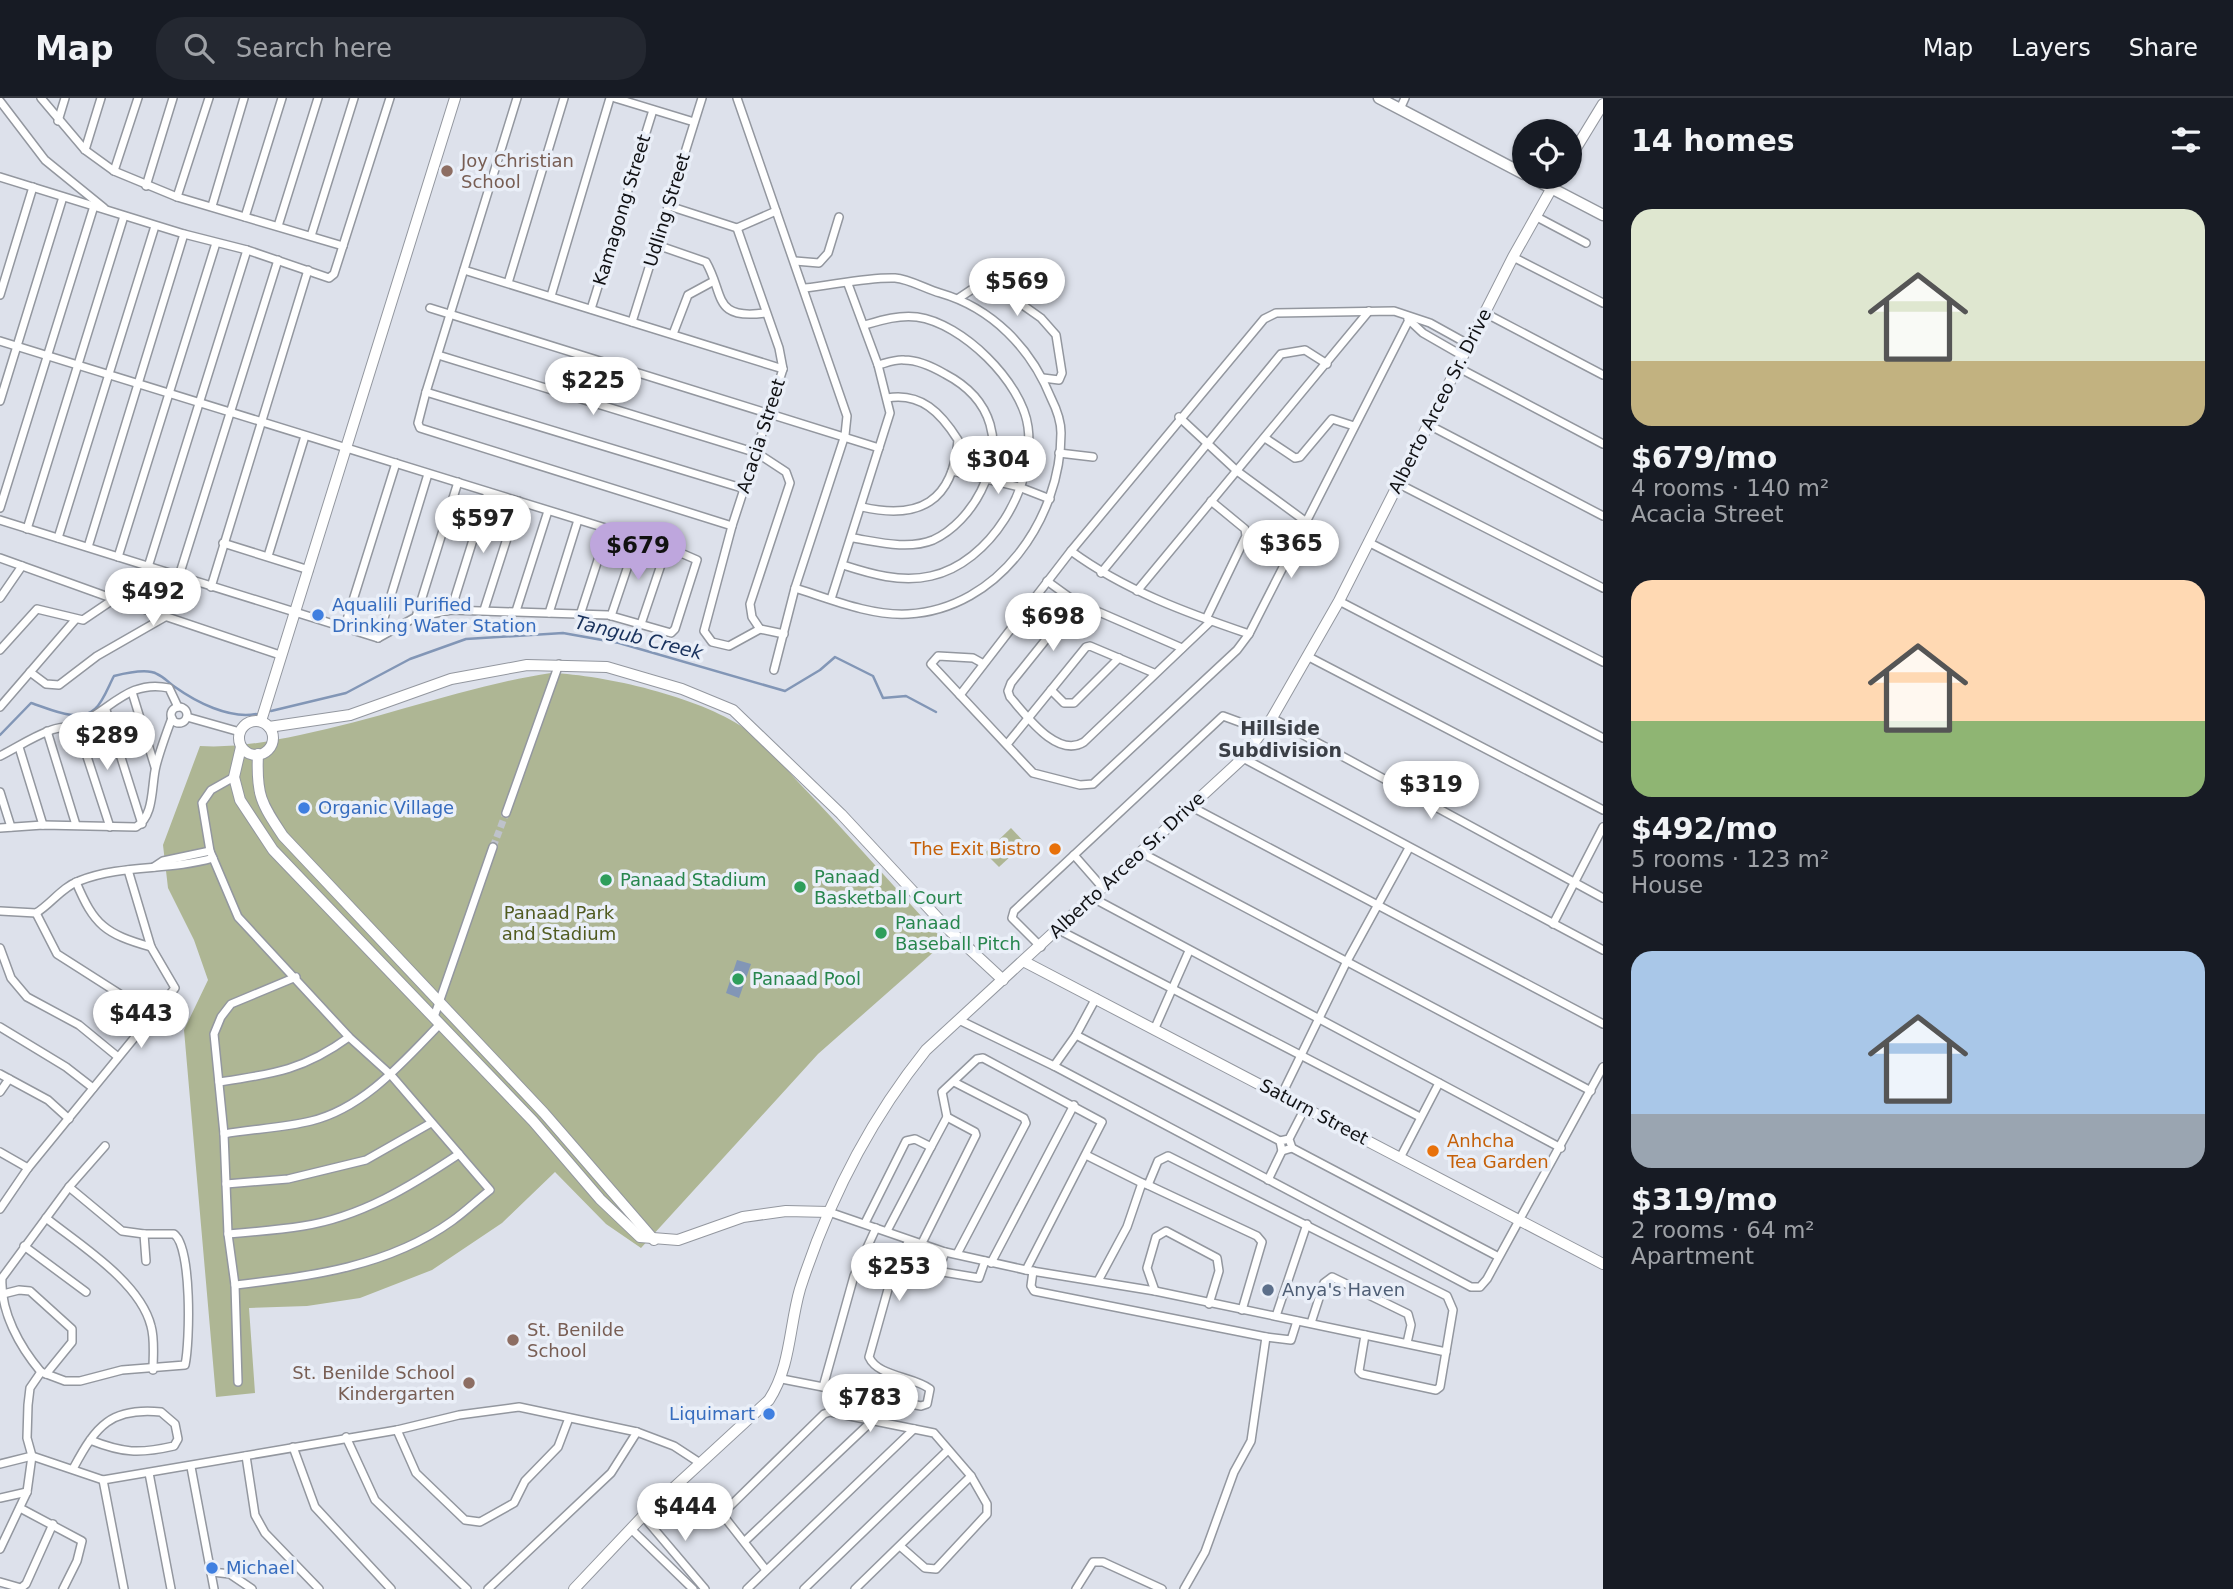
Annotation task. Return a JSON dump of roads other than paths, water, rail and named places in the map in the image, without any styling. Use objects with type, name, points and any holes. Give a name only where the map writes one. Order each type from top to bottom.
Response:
[{"type":"main road","points":[[1381,98],[1512,168]]},
{"type":"main road","points":[[1553,189],[1603,215]]},
{"type":"street","points":[[41,98],[85,150],[114,171],[177,197],[343,246]]},
{"type":"street","points":[[58,121],[65,98]]},
{"type":"street","points":[[85,150],[101,98]]},
{"type":"street","points":[[114,171],[138,98]]},
{"type":"street","points":[[146,186],[173,98]]},
{"type":"street","points":[[177,197],[209,98]]},
{"type":"street","points":[[212,206],[244,98]]},
{"type":"street","points":[[245,217],[282,98]]},
{"type":"street","points":[[278,226],[318,98]]},
{"type":"street","points":[[311,236],[354,98]]},
{"type":"street","points":[[1,179],[155,226],[247,250],[324,278],[332,277],[390,98]]},
{"type":"street","points":[[242,747],[248,753],[258,754],[264,752],[272,743],[265,724],[280,655],[309,570],[455,98]]},
{"type":"street","points":[[517,98],[418,423],[426,432],[732,526]]},
{"type":"street","points":[[508,283],[564,98]]},
{"type":"street","points":[[551,296],[613,98],[694,122]]},
{"type":"street","name":"Udling Street","points":[[632,322],[702,98]]},
{"type":"street","points":[[737,98],[847,415],[845,436],[795,588],[774,670]]},
{"type":"street","points":[[1400,109],[1405,98]]},
{"type":"street","points":[[0,101],[45,160],[106,210]]},
{"type":"street","points":[[1582,143],[1598,122],[1603,104]]},
{"type":"street","name":"Kamagong Street","points":[[591,309],[653,110]]},
{"type":"street","points":[[0,295],[33,187]]},
{"type":"street","name":"Alberto Arceo Sr. Drive","points":[[574,1589],[643,1516],[769,1400],[782,1379],[799,1292],[829,1212],[857,1153],[894,1090],[926,1050],[1025,962],[1091,897],[1243,758],[1264,731],[1339,601],[1468,344],[1550,189]]},
{"type":"street","points":[[0,401],[63,197]]},
{"type":"street","points":[[0,508],[94,206]]},
{"type":"street","points":[[669,206],[737,228],[776,211]]},
{"type":"street","points":[[27,529],[124,216]]},
{"type":"street","points":[[1535,216],[1586,243]]},
{"type":"street","points":[[795,261],[818,263],[825,258],[839,217]]},
{"type":"street","points":[[58,538],[155,226]]},
{"type":"street","name":"Acacia Street","points":[[737,228],[779,348],[783,369],[732,526],[705,635],[712,642],[729,646],[760,629]]},
{"type":"street","points":[[88,547],[184,234]]},
{"type":"street","points":[[118,557],[216,243]]},
{"type":"street","points":[[657,245],[706,262],[722,304],[732,311],[748,316],[765,313]]},
{"type":"street","points":[[148,567],[247,250]]},
{"type":"street","points":[[1513,257],[1603,303]]},
{"type":"street","points":[[179,576],[278,260]]},
{"type":"street","points":[[211,587],[308,270]]},
{"type":"street","points":[[464,270],[783,369]]},
{"type":"street","points":[[795,588],[886,613],[909,614],[941,608],[975,592],[996,578],[1031,540],[1050,499],[1061,432],[1043,378],[1014,337],[959,298],[896,278],[805,288]]},
{"type":"street","points":[[673,334],[688,295],[712,282]]},
{"type":"street","points":[[831,599],[853,538],[890,413],[865,325],[848,284]]},
{"type":"street","points":[[959,298],[981,284],[993,284],[1041,318],[1056,335],[1062,373],[1059,380],[1043,378]]},
{"type":"street","points":[[430,308],[768,411],[879,448]]},
{"type":"street","points":[[1137,590],[1369,311]]},
{"type":"street","points":[[960,695],[982,663],[1179,417],[1270,315],[1394,311],[1408,318],[1430,323],[1468,344]]},
{"type":"street","points":[[1485,313],[1603,375]]},
{"type":"street","points":[[843,565],[882,577],[929,576],[950,570],[973,558],[1000,524],[1019,486],[1027,456],[1028,428],[1021,400],[987,357],[964,339],[918,317],[894,317],[865,325]]},
{"type":"street","points":[[1408,318],[1423,333],[1463,356]]},
{"type":"street","points":[[982,663],[957,656],[938,656],[933,660],[932,667],[1034,773],[1080,785],[1093,785],[1237,650],[1249,634],[1408,318]]},
{"type":"street","points":[[0,341],[667,547],[697,560],[675,629],[671,633],[611,615],[451,610],[416,617],[377,638],[0,520]]},
{"type":"street","points":[[1101,573],[1281,355],[1305,350],[1327,363]]},
{"type":"street","points":[[438,355],[757,453],[786,471],[790,483],[750,604],[752,617],[760,629],[784,634]]},
{"type":"street","points":[[853,538],[894,544],[932,540],[961,519],[975,503],[987,479],[994,452],[993,430],[971,391],[931,366],[904,359],[878,365]]},
{"type":"street","points":[[1457,367],[1603,444]]},
{"type":"street","points":[[426,392],[744,489]]},
{"type":"street","points":[[862,507],[887,513],[925,506],[948,482],[952,471],[958,440],[947,424],[919,399],[902,396],[887,398]]},
{"type":"street","points":[[1179,417],[1237,471],[1305,521]]},
{"type":"street","points":[[1265,438],[1295,458],[1300,457],[1332,419],[1354,426]]},
{"type":"street","points":[[1427,424],[1603,516]]},
{"type":"street","points":[[268,556],[305,436]]},
{"type":"street","points":[[1059,453],[1093,457]]},
{"type":"street","points":[[344,629],[397,463]]},
{"type":"street","points":[[952,471],[1019,486],[1050,499]]},
{"type":"street","points":[[377,638],[429,474]]},
{"type":"street","points":[[416,617],[458,482]]},
{"type":"street","points":[[1397,483],[1603,588]]},
{"type":"street","points":[[451,610],[488,492]]},
{"type":"street","points":[[484,610],[519,501]]},
{"type":"street","points":[[1076,602],[1011,683],[1008,691],[1028,717],[1056,743],[1080,744],[1208,620],[1245,536],[1245,529],[1210,501]]},
{"type":"street","points":[[516,611],[548,511]]},
{"type":"street","points":[[549,613],[578,520]]},
{"type":"street","points":[[580,615],[608,529]]},
{"type":"street","points":[[611,615],[637,539]]},
{"type":"street","points":[[1368,542],[1603,662]]},
{"type":"street","points":[[223,543],[309,570]]},
{"type":"street","points":[[641,624],[667,547]]},
{"type":"street","points":[[1071,551],[1101,573],[1137,590],[1249,634]]},
{"type":"street","points":[[0,558],[114,600],[280,655]]},
{"type":"street","points":[[0,598],[22,566]]},
{"type":"street","points":[[1047,581],[1076,602],[1182,648]]},
{"type":"street","points":[[0,650],[37,609],[75,620],[89,618],[114,600]]},
{"type":"street","points":[[1339,601],[1603,738]]},
{"type":"street","points":[[30,672],[46,684],[60,685],[97,656],[165,617]]},
{"type":"street","points":[[0,708],[75,620]]},
{"type":"street","points":[[1008,743],[1086,647],[1090,646],[1154,673]]},
{"type":"street","points":[[1307,656],[1603,810]]},
{"type":"street","points":[[1051,690],[1064,703],[1074,703],[1119,658]]},
{"type":"street","points":[[506,813],[559,664]]},
{"type":"street","points":[[240,732],[252,721],[265,724],[350,715],[451,679],[527,665],[559,664],[629,671],[733,710],[850,823],[948,929],[1003,980]]},
{"type":"street","points":[[0,757],[47,731],[76,726],[106,710],[119,695],[169,688],[178,707]]},
{"type":"street","points":[[132,692],[155,767]]},
{"type":"street","points":[[178,707],[184,708],[187,717]]},
{"type":"street","points":[[0,828],[76,824],[136,828],[142,824],[150,803],[155,767],[172,713],[178,707]]},
{"type":"street","points":[[106,710],[142,824]]},
{"type":"street","points":[[1041,947],[1012,915],[1223,716],[1264,731]]},
{"type":"street","points":[[172,718],[178,723],[187,717],[240,732]]},
{"type":"street","points":[[1272,718],[1603,898]]},
{"type":"street","points":[[76,726],[110,827]]},
{"type":"street","points":[[47,731],[76,824]]},
{"type":"street","points":[[240,732],[242,747],[234,777],[240,800],[273,850],[533,1121],[600,1199],[640,1237],[678,1240],[743,1217],[786,1211],[829,1212],[887,1231],[908,1241],[988,1262],[1155,1292],[1446,1352]]},
{"type":"street","points":[[19,747],[43,825]]},
{"type":"street","points":[[258,754],[256,788],[265,810],[283,836],[544,1113],[654,1240]]},
{"type":"street","points":[[1243,758],[1603,950]]},
{"type":"street","points":[[234,777],[211,790],[202,803],[212,855],[238,917],[349,1037],[391,1075],[489,1190],[452,1222],[408,1246],[351,1268],[235,1285]]},
{"type":"street","points":[[0,792],[11,827]]},
{"type":"street","points":[[1190,806],[1603,1024]]},
{"type":"street","points":[[1553,924],[1603,827]]},
{"type":"street","points":[[224,1134],[310,1121],[345,1108],[391,1075],[437,1021],[439,1004],[493,847]]},
{"type":"street","points":[[1282,1094],[1347,961],[1409,848]]},
{"type":"street","points":[[1140,852],[1591,1091]]},
{"type":"street","points":[[0,912],[36,913],[76,882],[128,870],[187,866],[212,855]]},
{"type":"street","points":[[1074,856],[1102,887]]},
{"type":"street","points":[[2,1203],[175,988],[150,947],[128,870]]},
{"type":"street","points":[[76,882],[94,920],[130,941],[150,947]]},
{"type":"street","points":[[1091,897],[1561,1148]]},
{"type":"street","points":[[36,913],[57,954],[126,998],[148,1020]]},
{"type":"street","points":[[1057,929],[1171,985],[1420,1117]]},
{"type":"street","points":[[0,948],[11,978],[27,998],[79,1024],[118,1057]]},
{"type":"street","points":[[1154,1030],[1171,985],[1189,951]]},
{"type":"street","name":"Saturn Street","points":[[1025,962],[1603,1264]]},
{"type":"street","points":[[238,1382],[235,1285],[228,1234],[224,1134],[214,1034],[220,1017],[231,1004],[296,977]]},
{"type":"street","points":[[1054,1066],[1076,1035],[1096,998]]},
{"type":"street","points":[[959,1020],[1054,1066],[1472,1287],[1480,1287],[1488,1279],[1497,1256],[1521,1221],[1603,1067]]},
{"type":"street","points":[[0,1027],[66,1067],[93,1088]]},
{"type":"street","points":[[1076,1035],[1280,1141],[1290,1139]]},
{"type":"street","points":[[219,1082],[296,1068],[320,1058],[349,1037]]},
{"type":"street","points":[[921,1245],[976,1135],[947,1116],[941,1095],[977,1059],[983,1058],[1102,1122],[1030,1270],[1031,1289],[1266,1337],[1291,1340],[1297,1321]]},
{"type":"street","points":[[0,1074],[48,1100],[69,1119]]},
{"type":"street","points":[[0,1092],[9,1079]]},
{"type":"street","points":[[954,1082],[1024,1118],[1026,1123],[957,1254]]},
{"type":"street","points":[[1400,1158],[1439,1083]]},
{"type":"street","points":[[945,1252],[940,1267],[943,1272],[979,1279],[1074,1105]]},
{"type":"street","points":[[1292,1148],[1290,1139],[1305,1108]]},
{"type":"street","points":[[887,1231],[947,1116]]},
{"type":"street","points":[[226,1184],[288,1180],[366,1160],[430,1122]]},
{"type":"street","points":[[865,1223],[906,1141],[915,1139],[930,1147]]},
{"type":"street","points":[[1268,1180],[1282,1151],[1280,1141]]},
{"type":"street","points":[[69,1187],[122,1231],[144,1234],[163,1232],[177,1236],[183,1248],[186,1277],[188,1329],[185,1365],[153,1370],[122,1370],[80,1381],[65,1381],[43,1373],[21,1348],[3,1294],[2,1278],[69,1187],[106,1146]]},
{"type":"street","points":[[1282,1151],[1292,1148],[1497,1256]]},
{"type":"street","points":[[0,1152],[28,1168]]},
{"type":"street","points":[[228,1234],[305,1226],[353,1213],[406,1189],[459,1154]]},
{"type":"street","points":[[1086,1155],[1257,1237],[1262,1242],[1242,1310]]},
{"type":"street","points":[[1098,1281],[1127,1227],[1145,1184],[1158,1161],[1168,1156],[1447,1296],[1453,1310],[1441,1383],[1436,1390],[1374,1377],[1359,1371],[1365,1335]]},
{"type":"street","points":[[46,1217],[109,1268],[139,1300],[152,1327],[153,1370]]},
{"type":"street","points":[[1276,1316],[1307,1224]]},
{"type":"street","points":[[823,1387],[854,1276],[876,1228]]},
{"type":"street","points":[[1155,1292],[1149,1282],[1147,1268],[1156,1237],[1166,1231],[1217,1258],[1219,1271],[1209,1304]]},
{"type":"street","points":[[144,1234],[146,1261]]},
{"type":"street","points":[[782,1379],[927,1405],[930,1389],[921,1383],[877,1368],[869,1357],[892,1275],[908,1241]]},
{"type":"street","points":[[24,1246],[86,1292]]},
{"type":"street","points":[[1311,1323],[1324,1283],[1332,1277],[1408,1314],[1410,1325],[1407,1343]]},
{"type":"street","points":[[0,1549],[27,1492],[32,1456],[27,1438],[30,1388],[72,1342],[72,1329],[30,1291],[19,1290],[3,1294]]},
{"type":"street","points":[[1184,1589],[1205,1552],[1234,1472],[1251,1441],[1266,1337]]},
{"type":"street","points":[[0,1464],[32,1456],[74,1467],[103,1480],[397,1430],[459,1415],[519,1407],[636,1432],[674,1446],[700,1463]]},
{"type":"street","points":[[74,1467],[90,1440],[107,1420],[119,1414],[144,1411],[165,1414],[175,1424],[178,1439],[174,1446],[130,1453],[119,1452],[90,1440]]},
{"type":"street","points":[[766,1570],[745,1541],[725,1522],[723,1513],[824,1414],[838,1412],[934,1433],[971,1476],[987,1504],[987,1514],[936,1569],[925,1568],[900,1546]]},
{"type":"street","points":[[397,1430],[416,1473],[465,1520],[480,1522],[514,1503],[525,1481],[558,1447],[569,1418]]},
{"type":"street","points":[[745,1541],[873,1420]]},
{"type":"street","points":[[747,1589],[914,1429]]},
{"type":"street","points":[[488,1589],[611,1473],[636,1432]]},
{"type":"street","points":[[345,1437],[375,1500],[467,1589]]},
{"type":"street","points":[[293,1447],[315,1507],[391,1589]]},
{"type":"street","points":[[804,1589],[948,1450]]},
{"type":"street","points":[[246,1456],[255,1515],[265,1533],[319,1589]]},
{"type":"street","points":[[191,1467],[215,1589]]},
{"type":"street","points":[[149,1473],[171,1589]]},
{"type":"street","points":[[855,1589],[971,1476]]},
{"type":"street","points":[[103,1480],[124,1589]]},
{"type":"street","points":[[0,1498],[27,1492]]},
{"type":"street","points":[[20,1508],[82,1541],[66,1588]]},
{"type":"street","points":[[643,1516],[705,1589]]},
{"type":"street","points":[[0,1582],[21,1588],[26,1584],[53,1524]]},
{"type":"street","points":[[631,1530],[693,1589]]},
{"type":"street","points":[[652,1549],[662,1538]]},
{"type":"street","points":[[1076,1589],[1093,1562],[1102,1562],[1151,1586],[1163,1589]]},
{"type":"street","points":[[212,1572],[230,1574],[252,1589]]},
{"type":"street","points":[[684,1581],[692,1573]]},
{"type":"water","name":"Panaad Pool","points":[[737,960],[751,964],[739,998],[726,993]]},
{"type":"waterway","name":"Tangub Creek","points":[[271,711],[346,693],[410,659],[466,639],[563,633],[619,643],[785,691],[820,670],[835,657],[873,676],[883,698],[906,696],[936,712]]},
{"type":"waterway","name":"Tangub Creek","points":[[0,735],[31,703],[63,714],[81,715],[95,709],[101,702],[114,676],[148,671],[213,708],[235,714],[256,714]]},
{"type":"tunnel","points":[[493,847],[506,813]]},
{"type":"place","name":"Joy Christian School","points":[[447,171]]},
{"type":"place","name":"Aqualili Purified Drinking Water Station","points":[[318,615]]},
{"type":"place","name":"Organic Village","points":[[304,808]]},
{"type":"place","name":"The Exit Bistro","points":[[1055,849]]},
{"type":"place","name":"Panaad Stadium","points":[[606,880]]},
{"type":"place","name":"Panaad Basketball Court","points":[[800,887]]},
{"type":"place","name":"Panaad Baseball Pitch","points":[[881,933]]},
{"type":"place","name":"Panaad Pool","points":[[738,979]]},
{"type":"place","name":"Anhcha Tea Garden","points":[[1433,1151]]},
{"type":"place","name":"Anya's Haven","points":[[1268,1290]]},
{"type":"place","name":"St. Benilde School","points":[[513,1340]]},
{"type":"place","name":"St. Benilde School Kindergarten","points":[[469,1383]]},
{"type":"place","name":"Liquimart","points":[[769,1414]]},
{"type":"place","name":"Michael","points":[[212,1568]]},
{"type":"district","name":"Hillside Subdivision","points":[[1280,739]]},
{"type":"park label","name":"Panaad Park and Stadium","points":[[559,923]]}]
